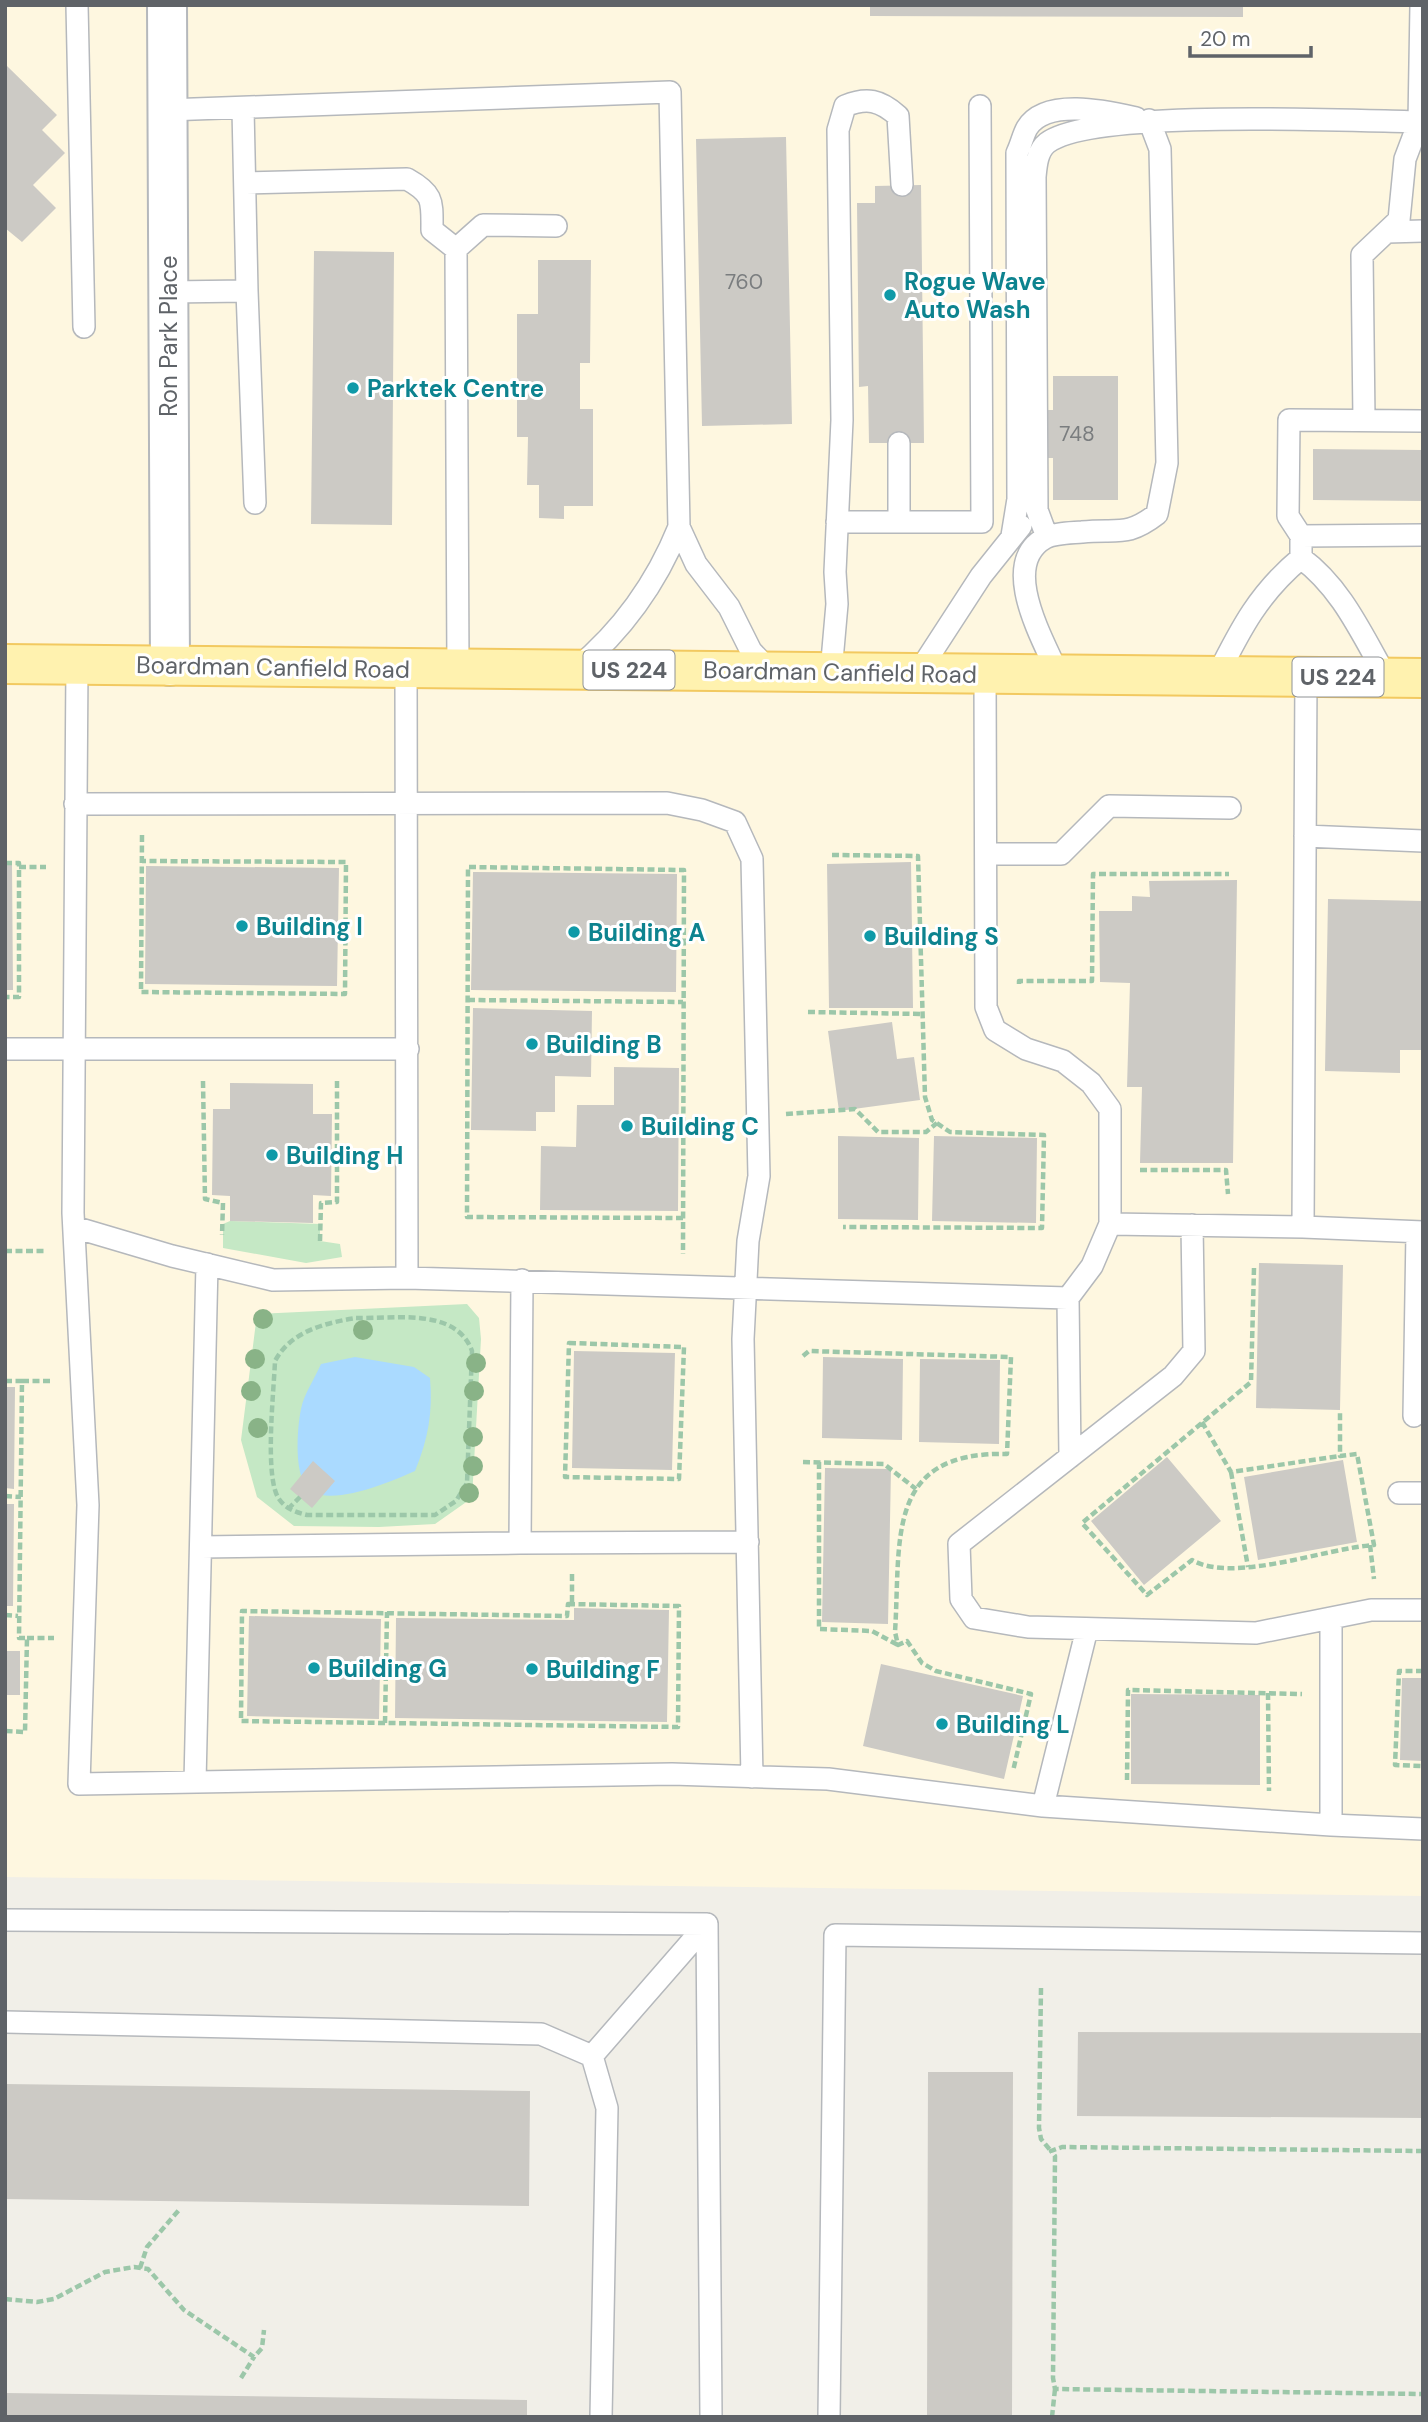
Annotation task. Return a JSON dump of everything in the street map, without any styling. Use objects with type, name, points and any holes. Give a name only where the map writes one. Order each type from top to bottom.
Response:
[{"type":"main road","name":"Boardman Canfield Road","points":[[5,664],[1405,678]]},
{"type":"street","name":"Ron Park Place","points":[[167,5],[170,666]]},
{"type":"lane","points":[[77,5],[84,327]]},
{"type":"lane","points":[[1364,421],[1362,255],[1399,220],[1405,159],[1421,122],[1421,5]]},
{"type":"lane","points":[[167,110],[670,92],[679,527],[696,564],[729,607],[751,652],[771,672]]},
{"type":"lane","points":[[831,672],[837,604],[837,522],[842,420],[837,163],[838,130],[845,106],[862,99],[873,101],[883,103],[898,116],[902,185]]},
{"type":"lane","points":[[980,106],[982,522]]},
{"type":"lane","points":[[1012,536],[1018,499],[1017,153],[1028,125],[1048,113],[1087,107],[1149,120]]},
{"type":"lane","points":[[243,109],[255,503]]},
{"type":"lane","points":[[1058,674],[1024,595],[1026,564],[1040,542],[1037,510],[1037,159],[1044,145],[1062,134],[1149,120],[1421,122]]},
{"type":"lane","points":[[837,522],[982,522],[1012,536],[1040,542],[1136,530],[1157,514],[1167,463],[1163,241],[1160,149],[1149,120]]},
{"type":"lane","points":[[246,183],[407,179],[424,188],[432,201],[432,230],[456,249]]},
{"type":"lane","points":[[458,669],[456,249],[483,225],[556,226]]},
{"type":"lane","points":[[1387,232],[1423,231]]},
{"type":"lane","points":[[168,292],[247,290]]},
{"type":"lane","points":[[1301,558],[1301,536],[1288,516],[1289,420],[1423,421]]},
{"type":"lane","points":[[899,443],[899,522]]},
{"type":"lane","points":[[918,673],[948,624],[1012,536],[1037,510]]},
{"type":"lane","points":[[575,670],[609,642],[638,605],[662,568],[679,527]]},
{"type":"lane","points":[[1301,536],[1423,535]]},
{"type":"lane","points":[[1217,676],[1247,617],[1274,580],[1301,558]]},
{"type":"lane","points":[[1301,558],[1320,572],[1405,678]]},
{"type":"lane","points":[[77,665],[74,1227],[88,1505],[79,1784],[672,1774],[752,1776],[828,1779],[1043,1806],[1423,1829]]},
{"type":"lane","points":[[406,668],[407,1278]]},
{"type":"lane","points":[[985,674],[986,1007],[995,1030],[1018,1045],[1063,1061],[1091,1083],[1110,1109],[1110,1224],[1092,1266],[1068,1298],[1070,1457]]},
{"type":"lane","points":[[1303,1227],[1306,676]]},
{"type":"lane","points":[[75,804],[667,803],[702,810],[735,822],[752,859],[759,1177],[748,1241],[745,1287],[752,1776]]},
{"type":"lane","points":[[986,854],[1062,854],[1109,806],[1230,808]]},
{"type":"lane","points":[[1305,836],[1423,841]]},
{"type":"lane","points":[[5,1049],[408,1049]]},
{"type":"lane","points":[[1110,1224],[1420,1232],[1414,1416]]},
{"type":"lane","points":[[1192,1225],[1194,1351],[1172,1376],[958,1544],[961,1599],[974,1618],[1028,1627],[1087,1629],[1256,1633],[1371,1610],[1423,1610]]},
{"type":"lane","points":[[74,1227],[273,1280],[522,1280],[1068,1298]]},
{"type":"lane","points":[[195,1782],[207,1264]]},
{"type":"lane","points":[[520,1543],[522,1280]]},
{"type":"lane","points":[[1399,1493],[1423,1493]]},
{"type":"lane","points":[[201,1548],[748,1542]]},
{"type":"lane","points":[[1331,1618],[1331,1825]]},
{"type":"lane","points":[[1043,1806],[1087,1629]]},
{"type":"lane","points":[[5,1920],[707,1924]]},
{"type":"lane","points":[[592,2056],[707,1924]]},
{"type":"lane","points":[[707,1924],[711,2417]]},
{"type":"lane","points":[[829,2417],[835,1935],[1423,1943]]},
{"type":"lane","points":[[5,2022],[541,2034],[592,2056]]},
{"type":"lane","points":[[592,2056],[607,2108],[601,2417]]},
{"type":"path","points":[[832,855],[918,856],[925,1097],[932,1120],[950,1132],[1044,1135],[1042,1228],[843,1227]]},
{"type":"path","points":[[142,861],[346,862],[345,994],[141,992],[142,861]]},
{"type":"path","points":[[5,863],[19,863],[19,997],[5,997]]},
{"type":"path","points":[[683,1218],[467,1217],[468,867],[684,870],[683,1285]]},
{"type":"path","points":[[1018,1045],[1019,981],[1092,981],[1093,874],[1229,874]]},
{"type":"path","points":[[468,1000],[683,1002]]},
{"type":"path","points":[[808,1012],[923,1014]]},
{"type":"path","points":[[216,1081],[202,1081],[205,1199],[223,1203],[223,1235]]},
{"type":"path","points":[[320,1241],[321,1203],[337,1202],[339,1081],[325,1081]]},
{"type":"path","points":[[807,1113],[855,1109],[878,1132],[926,1132],[937,1123]]},
{"type":"path","points":[[683,1126],[758,1126]]},
{"type":"path","points":[[1134,1170],[1226,1170],[1231,1226]]},
{"type":"path","points":[[5,1251],[75,1251]]},
{"type":"path","points":[[1231,1472],[1357,1454],[1374,1545],[1248,1567],[1202,1566],[1192,1560],[1147,1595],[1082,1523],[1251,1382],[1254,1268]]},
{"type":"path","points":[[356,1318],[441,1320],[467,1338],[472,1351],[467,1483],[456,1501],[435,1515],[307,1515],[288,1509],[277,1497],[272,1479],[275,1361],[282,1349],[323,1323],[356,1318]]},
{"type":"path","points":[[569,1343],[684,1347],[679,1479],[565,1476],[569,1343]]},
{"type":"path","points":[[5,1381],[22,1381],[19,1638],[27,1638],[25,1732],[5,1731]]},
{"type":"path","points":[[1340,1409],[1340,1456]]},
{"type":"path","points":[[1202,1422],[1231,1472],[1248,1567]]},
{"type":"path","points":[[803,1462],[884,1464],[916,1489]]},
{"type":"path","points":[[819,1462],[818,1629],[872,1631],[898,1645]]},
{"type":"path","points":[[5,1496],[21,1497]]},
{"type":"path","points":[[288,1509],[300,1497]]},
{"type":"path","points":[[568,1604],[679,1606],[678,1727],[241,1721],[242,1611],[387,1612],[567,1616],[568,1604]]},
{"type":"path","points":[[386,1723],[387,1612]]},
{"type":"path","points":[[5,1615],[19,1616]]},
{"type":"path","points":[[1423,1671],[1399,1671],[1395,1765],[1423,1766]]},
{"type":"path","points":[[1127,1812],[1128,1690],[1331,1695]]},
{"type":"path","points":[[1268,1693],[1269,1821]]},
{"type":"path","points":[[1041,1988],[1039,2128],[1041,2139],[1055,2156],[1055,2389],[1052,2417]]},
{"type":"path","points":[[1051,2151],[1062,2147],[1423,2151]]},
{"type":"path","points":[[140,2268],[147,2247],[178,2210]]},
{"type":"path","points":[[5,2299],[37,2302],[54,2299],[105,2272],[148,2269],[184,2310],[205,2327],[254,2357]]},
{"type":"path","points":[[241,2378],[262,2348],[264,2330]]},
{"type":"path","points":[[1055,2389],[1423,2394]]},
{"type":"shaded area","points":[[5,5],[1423,5],[1423,1896],[5,1877]]},
{"type":"green space","points":[[230,1221],[320,1224],[320,1241],[340,1244],[342,1257],[306,1263],[223,1248],[223,1224]]},
{"type":"green space","points":[[467,1304],[479,1318],[481,1339],[472,1498],[435,1524],[379,1527],[294,1526],[257,1497],[241,1440],[257,1314]]},
{"type":"water","points":[[355,1357],[414,1367],[430,1378],[431,1403],[426,1437],[415,1471],[348,1494],[321,1495],[311,1491],[301,1476],[298,1428],[301,1409],[321,1364]]},
{"type":"building","points":[[870,5],[1243,5],[1243,17],[870,16]]},
{"type":"building","points":[[7,66],[57,115],[42,130],[65,153],[33,185],[56,208],[22,242],[5,228]]},
{"type":"building","points":[[786,137],[792,424],[702,426],[696,139]]},
{"type":"building","name":"Rogue Wave Auto Wash","points":[[921,185],[924,443],[869,443],[868,386],[859,387],[857,203],[875,203],[875,186]]},
{"type":"building","name":"Parktek Centre","points":[[314,251],[394,252],[392,525],[311,524]]},
{"type":"building","points":[[538,260],[591,260],[590,363],[580,363],[580,409],[593,409],[593,506],[564,506],[564,519],[539,518],[539,485],[527,485],[528,437],[517,437],[517,314],[538,314]]},
{"type":"building","points":[[1053,376],[1118,376],[1118,500],[1053,500],[1053,458],[1037,458],[1037,410],[1053,410]]},
{"type":"building","points":[[1313,449],[1423,450],[1423,501],[1313,500]]},
{"type":"building","name":"Building S","points":[[911,862],[913,1008],[829,1008],[827,864]]},
{"type":"building","points":[[5,865],[12,865],[13,990],[5,990]]},
{"type":"building","name":"Building I","points":[[146,866],[339,868],[337,986],[145,984]]},
{"type":"building","name":"Building A","points":[[473,872],[677,874],[676,992],[471,990]]},
{"type":"building","points":[[1237,880],[1233,1163],[1140,1163],[1142,1087],[1127,1087],[1130,983],[1100,982],[1099,911],[1132,911],[1132,896],[1150,897],[1149,881]]},
{"type":"building","points":[[1328,899],[1423,901],[1423,1050],[1400,1050],[1400,1073],[1325,1071]]},
{"type":"building","name":"Building B","points":[[473,1008],[592,1011],[591,1077],[555,1076],[555,1112],[536,1112],[536,1131],[471,1130]]},
{"type":"building","points":[[892,1022],[897,1059],[914,1057],[920,1100],[839,1111],[828,1031]]},
{"type":"building","name":"Building C","points":[[614,1067],[679,1068],[678,1211],[540,1210],[541,1146],[576,1147],[577,1105],[614,1105]]},
{"type":"building","name":"Building H","points":[[230,1083],[313,1084],[313,1114],[332,1114],[331,1196],[313,1195],[313,1223],[230,1221],[230,1196],[212,1195],[213,1109],[230,1109]]},
{"type":"building","points":[[838,1136],[919,1138],[918,1220],[838,1219]]},
{"type":"building","points":[[934,1136],[1037,1138],[1036,1223],[932,1221]]},
{"type":"building","points":[[1259,1263],[1343,1265],[1340,1410],[1256,1408]]},
{"type":"building","points":[[574,1351],[675,1353],[672,1470],[572,1468]]},
{"type":"building","points":[[823,1357],[903,1359],[902,1440],[822,1438]]},
{"type":"building","points":[[920,1359],[1000,1360],[999,1444],[919,1442]]},
{"type":"building","points":[[5,1387],[15,1387],[14,1489],[5,1488]]},
{"type":"building","points":[[1167,1457],[1221,1521],[1144,1585],[1091,1521]]},
{"type":"building","points":[[1343,1460],[1357,1542],[1258,1560],[1244,1477]]},
{"type":"building","points":[[313,1461],[335,1481],[312,1508],[290,1489]]},
{"type":"building","points":[[825,1468],[891,1469],[888,1624],[822,1622]]},
{"type":"building","points":[[5,1504],[14,1504],[13,1606],[5,1606]]},
{"type":"building","name":"Building F","points":[[574,1608],[669,1610],[667,1722],[395,1718],[396,1618],[574,1620]]},
{"type":"building","name":"Building G","points":[[249,1616],[381,1619],[379,1719],[247,1716]]},
{"type":"building","points":[[5,1651],[20,1651],[20,1695],[5,1695]]},
{"type":"building","name":"Building L","points":[[881,1664],[1023,1696],[1004,1779],[863,1746]]},
{"type":"building","points":[[1402,1678],[1423,1678],[1423,1761],[1400,1760]]},
{"type":"building","points":[[1131,1694],[1260,1695],[1260,1785],[1131,1784]]},
{"type":"building","points":[[1078,2032],[1423,2033],[1423,2118],[1077,2116]]},
{"type":"building","points":[[928,2072],[1013,2072],[1012,2417],[927,2417]]},
{"type":"building","points":[[5,2084],[530,2091],[529,2206],[5,2199]]},
{"type":"building","points":[[5,2393],[527,2400],[527,2417],[5,2417]]},
{"type":"place","name":"Rogue Wave Auto Wash","points":[[890,295]]},
{"type":"place","name":"Parktek Centre","points":[[353,388]]},
{"type":"place","name":"Building I","points":[[242,926]]},
{"type":"place","name":"Building A","points":[[574,932]]},
{"type":"place","name":"Building S","points":[[870,936]]},
{"type":"place","name":"Building B","points":[[532,1044]]},
{"type":"place","name":"Building C","points":[[627,1126]]},
{"type":"place","name":"Building H","points":[[272,1155]]},
{"type":"place","name":"Building G","points":[[314,1668]]},
{"type":"place","name":"Building F","points":[[532,1669]]},
{"type":"place","name":"Building L","points":[[942,1724]]}]
